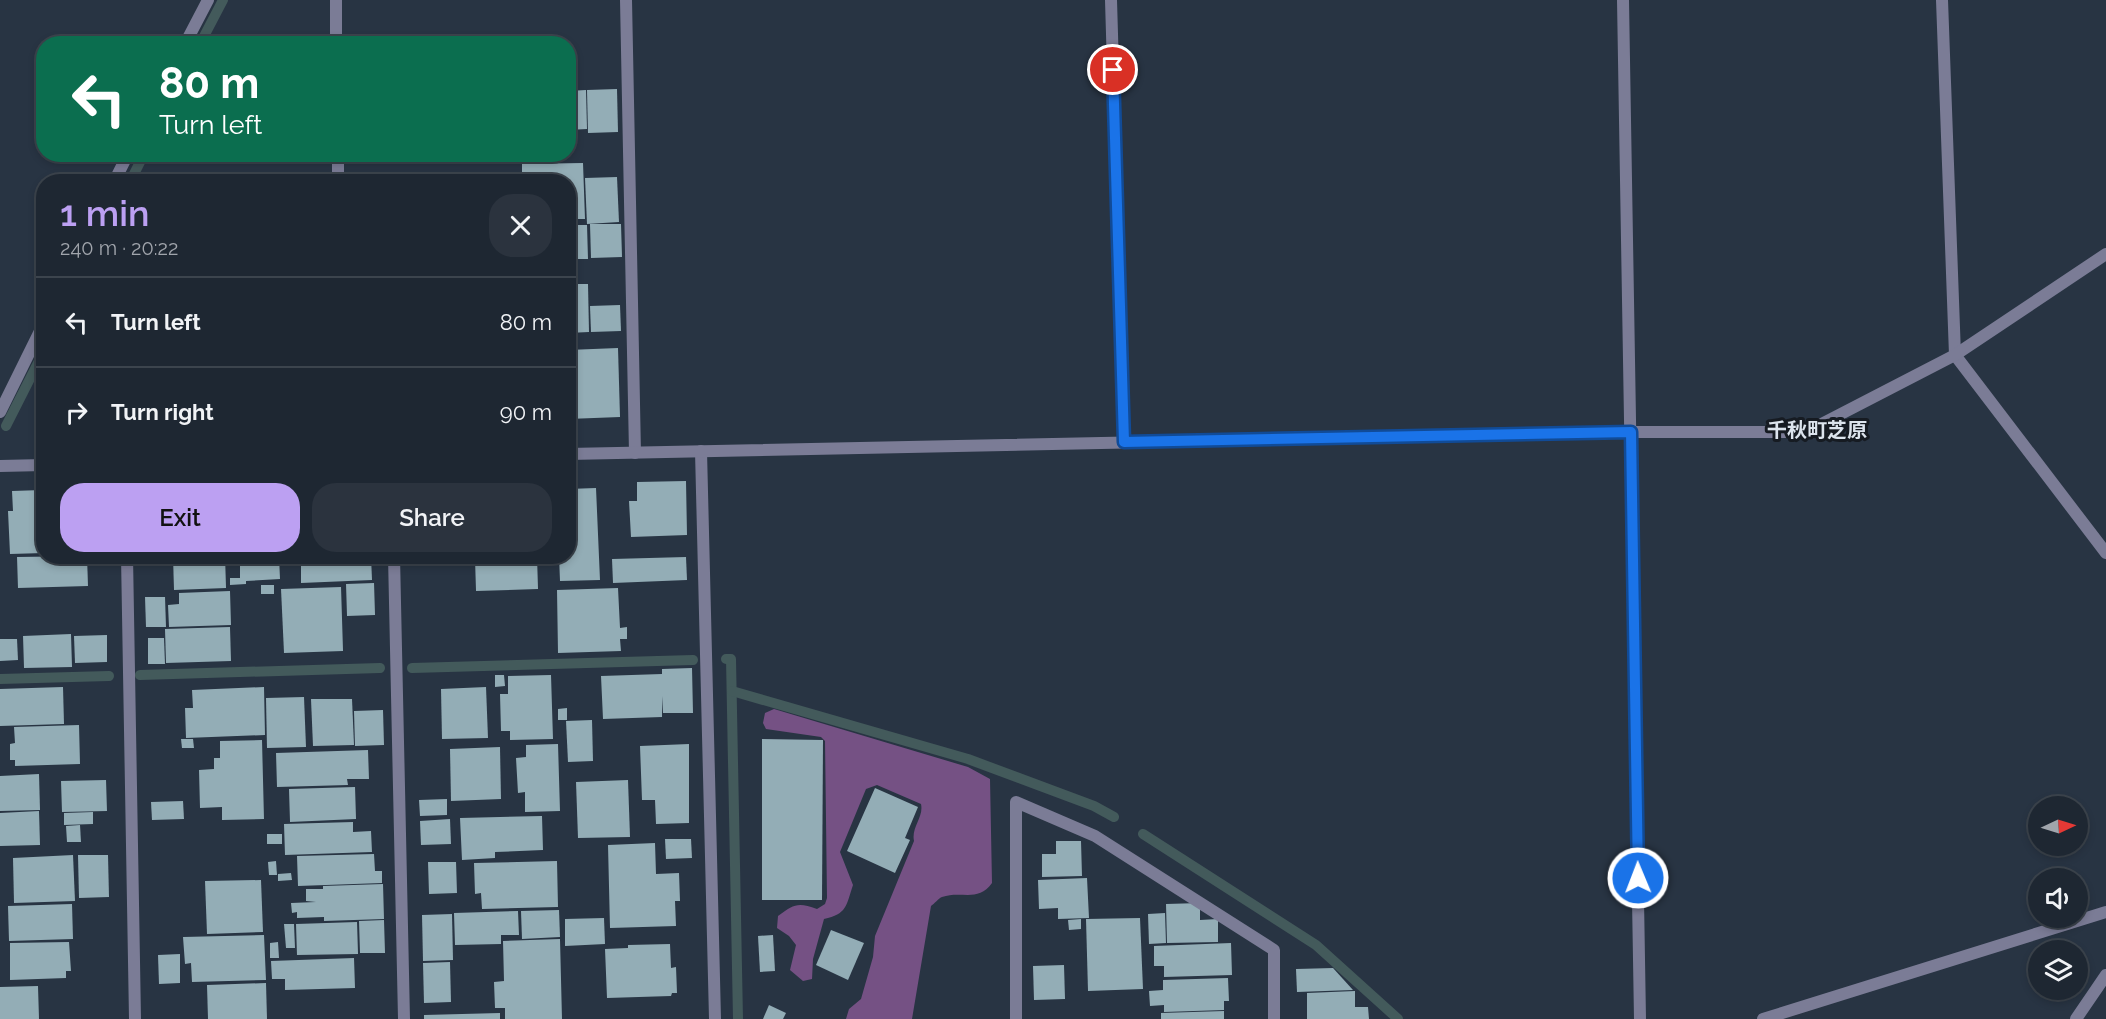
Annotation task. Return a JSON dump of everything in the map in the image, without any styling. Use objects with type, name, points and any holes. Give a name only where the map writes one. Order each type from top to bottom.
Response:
[{"type":"street","points":[[189,36],[208,0]]},
{"type":"street","points":[[336,0],[336,36]]},
{"type":"street","points":[[626,0],[635,453]]},
{"type":"street","points":[[1111,0],[1124,442]]},
{"type":"street","points":[[1623,0],[1640,1019]]},
{"type":"street","points":[[1942,0],[1955,355],[2106,553]]},
{"type":"street","points":[[576,454],[1631,432],[1806,432],[1955,355],[2106,254]]},
{"type":"street","points":[[0,412],[36,339]]},
{"type":"street","points":[[701,451],[715,1019]]},
{"type":"street","points":[[0,466],[36,465]]},
{"type":"street","points":[[127,564],[135,1019]]},
{"type":"street","points":[[394,564],[404,1019]]},
{"type":"street","points":[[1016,1019],[1016,802],[1095,836],[1274,950],[1274,1019]]},
{"type":"street","points":[[1762,1019],[2106,912]]},
{"type":"street","points":[[2076,1019],[2106,975]]},
{"type":"shaded area","points":[[774,709],[968,767],[990,779],[992,883],[981,893],[949,895],[942,897],[931,906],[912,1019],[846,1019],[849,1009],[861,999],[873,957],[875,936],[914,841],[914,831],[921,813],[921,804],[877,785],[866,789],[840,852],[853,885],[849,898],[841,912],[824,919],[813,959],[812,979],[803,981],[790,970],[796,945],[789,936],[777,928],[778,916],[796,905],[817,909],[825,904],[827,898],[825,741],[821,737],[766,729],[763,723],[765,713]]},
{"type":"building","points":[[617,89],[618,132],[588,133],[587,90]]},
{"type":"building","points":[[586,90],[587,129],[576,130],[576,91]]},
{"type":"building","points":[[583,163],[585,219],[576,219],[576,174],[522,174],[522,164]]},
{"type":"building","points":[[617,177],[619,222],[587,224],[585,178]]},
{"type":"building","points":[[590,224],[621,224],[622,257],[591,258]]},
{"type":"building","points":[[576,225],[587,225],[588,259],[577,259],[577,278]]},
{"type":"building","points":[[576,284],[588,284],[589,332],[576,333]]},
{"type":"building","points":[[620,305],[621,331],[591,332],[590,306]]},
{"type":"building","points":[[618,348],[620,417],[576,419],[576,350]]},
{"type":"building","points":[[686,481],[687,535],[631,537],[629,501],[637,501],[637,482]]},
{"type":"building","points":[[596,488],[600,580],[560,581],[559,564],[576,564],[576,489]]},
{"type":"building","points":[[36,490],[36,553],[10,554],[8,511],[13,511],[12,491]]},
{"type":"building","points":[[17,557],[36,557],[36,564],[87,564],[88,586],[18,588]]},
{"type":"building","points":[[686,557],[687,580],[613,583],[612,559]]},
{"type":"building","points":[[173,564],[225,564],[226,588],[174,590]]},
{"type":"building","points":[[240,564],[279,564],[280,579],[246,581],[246,584],[230,585],[230,578],[240,578]]},
{"type":"building","points":[[301,564],[371,564],[372,580],[301,583]]},
{"type":"building","points":[[475,564],[537,564],[538,589],[476,591]]},
{"type":"building","points":[[374,583],[375,615],[347,616],[346,584]]},
{"type":"building","points":[[261,585],[274,585],[274,594],[261,594]]},
{"type":"building","points":[[341,587],[343,651],[284,653],[281,589]]},
{"type":"building","points":[[618,588],[620,628],[627,627],[627,639],[620,639],[621,651],[558,653],[557,590]]},
{"type":"building","points":[[230,591],[231,625],[169,627],[168,605],[179,604],[179,593]]},
{"type":"building","points":[[145,597],[165,597],[166,627],[146,627]]},
{"type":"building","points":[[230,627],[231,661],[166,663],[165,629]]},
{"type":"building","points":[[71,634],[72,667],[24,668],[23,636]]},
{"type":"building","points":[[107,635],[107,662],[75,663],[74,636]]},
{"type":"building","points":[[148,638],[164,638],[165,664],[148,664]]},
{"type":"building","points":[[0,639],[17,639],[18,660],[0,661]]},
{"type":"building","points":[[692,668],[693,713],[663,713],[662,696],[662,717],[603,719],[601,676],[662,674],[662,669]]},
{"type":"building","points":[[495,675],[504,675],[505,686],[495,687]]},
{"type":"building","points":[[551,675],[553,739],[510,740],[510,731],[501,731],[500,694],[508,694],[508,676]]},
{"type":"building","points":[[63,687],[64,724],[0,726],[0,689]]},
{"type":"building","points":[[264,687],[265,735],[186,738],[185,708],[193,708],[192,690]]},
{"type":"building","points":[[486,687],[488,738],[442,739],[441,689]]},
{"type":"building","points":[[304,697],[306,747],[267,748],[266,698]]},
{"type":"building","points":[[311,699],[352,699],[354,745],[313,746]]},
{"type":"building","points":[[567,708],[567,720],[558,720],[558,709]]},
{"type":"building","points":[[383,710],[384,745],[355,746],[354,711]]},
{"type":"building","points":[[592,720],[593,761],[568,762],[566,721]]},
{"type":"building","points":[[79,725],[80,764],[15,766],[15,760],[10,760],[10,744],[15,743],[14,727]]},
{"type":"building","points":[[181,739],[193,739],[194,748],[182,748]]},
{"type":"building","points":[[762,739],[823,740],[822,900],[762,900]]},
{"type":"building","points":[[262,740],[264,819],[222,820],[222,807],[200,808],[199,770],[214,769],[214,758],[220,758],[220,741]]},
{"type":"building","points":[[558,744],[560,811],[525,812],[525,792],[518,793],[516,758],[526,757],[526,745]]},
{"type":"building","points":[[689,744],[689,823],[656,824],[655,800],[642,800],[640,746]]},
{"type":"building","points":[[500,747],[501,799],[451,801],[450,749]]},
{"type":"building","points":[[368,750],[369,779],[347,779],[348,785],[277,787],[276,753]]},
{"type":"building","points":[[39,774],[40,810],[0,811],[0,776]]},
{"type":"building","points":[[106,780],[107,811],[62,812],[61,781]]},
{"type":"building","points":[[628,780],[630,837],[578,838],[576,782]]},
{"type":"building","points":[[355,787],[356,819],[290,822],[289,789]]},
{"type":"building","points":[[875,788],[918,807],[905,838],[910,840],[895,873],[847,851]]},
{"type":"building","points":[[447,799],[447,815],[420,816],[419,800]]},
{"type":"building","points":[[183,801],[184,819],[152,820],[151,802]]},
{"type":"building","points":[[39,811],[40,845],[0,846],[0,813]]},
{"type":"building","points":[[93,812],[93,824],[64,825],[64,813]]},
{"type":"building","points":[[542,816],[543,850],[495,852],[495,858],[462,860],[460,818]]},
{"type":"building","points":[[450,819],[451,844],[421,845],[420,821]]},
{"type":"building","points":[[353,822],[353,832],[371,831],[372,852],[285,855],[284,824]]},
{"type":"building","points":[[80,825],[81,842],[67,842],[66,826]]},
{"type":"building","points":[[267,834],[282,834],[282,844],[267,844]]},
{"type":"building","points":[[665,839],[691,839],[692,858],[666,859]]},
{"type":"building","points":[[1056,841],[1081,841],[1082,876],[1042,877],[1042,854],[1056,854]]},
{"type":"building","points":[[655,843],[656,874],[679,873],[680,901],[675,901],[676,926],[610,928],[608,845]]},
{"type":"building","points":[[374,854],[375,871],[382,871],[382,883],[298,886],[297,856]]},
{"type":"building","points":[[73,855],[75,901],[14,903],[13,858]]},
{"type":"building","points":[[78,855],[108,855],[109,897],[79,898]]},
{"type":"building","points":[[276,861],[277,875],[269,875],[268,862]]},
{"type":"building","points":[[557,861],[558,907],[482,909],[481,893],[475,894],[474,863]]},
{"type":"building","points":[[428,862],[456,862],[457,893],[429,894]]},
{"type":"building","points":[[291,873],[292,880],[278,881],[278,874]]},
{"type":"building","points":[[1087,878],[1089,918],[1058,919],[1058,908],[1039,909],[1038,880]]},
{"type":"building","points":[[261,880],[263,932],[207,934],[205,881]]},
{"type":"building","points":[[383,884],[384,919],[324,921],[324,917],[297,918],[297,912],[292,913],[291,903],[316,902],[306,901],[306,889],[323,889],[323,886]]},
{"type":"building","points":[[1200,903],[1200,920],[1218,919],[1218,942],[1167,943],[1166,904]]},
{"type":"building","points":[[72,904],[73,939],[9,941],[8,906]]},
{"type":"building","points":[[559,910],[560,937],[522,939],[521,911]]},
{"type":"building","points":[[518,911],[519,935],[501,935],[501,944],[455,945],[454,913]]},
{"type":"building","points":[[1165,913],[1166,943],[1149,944],[1148,914]]},
{"type":"building","points":[[452,914],[453,960],[423,961],[422,915]]},
{"type":"building","points":[[604,918],[605,944],[565,946],[565,919]]},
{"type":"building","points":[[1140,918],[1143,989],[1088,991],[1086,919]]},
{"type":"building","points":[[1081,919],[1081,929],[1069,930],[1068,920]]},
{"type":"building","points":[[384,920],[385,953],[360,953],[359,921]]},
{"type":"building","points":[[357,922],[358,954],[297,955],[296,924]]},
{"type":"building","points":[[284,924],[294,924],[295,948],[286,948]]},
{"type":"building","points":[[831,930],[864,943],[848,980],[816,965]]},
{"type":"building","points":[[264,935],[266,980],[192,982],[191,963],[185,964],[183,937]]},
{"type":"building","points":[[773,935],[775,971],[760,972],[758,936]]},
{"type":"building","points":[[560,939],[562,1019],[505,1019],[505,1008],[495,1008],[494,982],[504,981],[503,941]]},
{"type":"building","points":[[69,942],[71,971],[66,971],[66,978],[10,980],[10,943]]},
{"type":"building","points":[[278,942],[279,958],[270,958],[270,943]]},
{"type":"building","points":[[1231,943],[1232,975],[1164,977],[1164,966],[1154,966],[1154,946]]},
{"type":"building","points":[[670,944],[671,968],[676,967],[677,993],[672,993],[671,996],[607,998],[605,949],[628,948],[628,945]]},
{"type":"building","points":[[180,954],[180,983],[159,984],[158,955]]},
{"type":"building","points":[[354,958],[355,988],[285,990],[285,979],[272,979],[271,961]]},
{"type":"building","points":[[450,962],[451,1002],[424,1003],[423,963]]},
{"type":"building","points":[[1064,965],[1065,999],[1034,1000],[1033,966]]},
{"type":"building","points":[[1333,968],[1353,990],[1297,992],[1296,969]]},
{"type":"building","points":[[1228,978],[1229,1001],[1224,1001],[1224,1010],[1164,1012],[1164,1005],[1150,1006],[1149,991],[1163,990],[1163,980]]},
{"type":"building","points":[[266,983],[267,1019],[208,1019],[207,985]]},
{"type":"building","points":[[38,986],[39,1019],[0,1019],[0,987]]},
{"type":"building","points":[[1355,991],[1355,1007],[1368,1007],[1369,1019],[1307,1019],[1307,993]]},
{"type":"building","points":[[769,1005],[786,1013],[783,1019],[763,1019]]},
{"type":"building","points":[[1224,1011],[1224,1019],[1161,1019],[1161,1013]]},
{"type":"building","points":[[500,1013],[500,1019],[424,1019],[424,1015]]},
{"type":"waterway","points":[[204,36],[223,0]]},
{"type":"waterway","points":[[134,174],[140,162]]},
{"type":"waterway","points":[[6,426],[36,367]]},
{"type":"waterway","points":[[726,659],[731,659],[738,1019]]},
{"type":"waterway","points":[[412,668],[693,660]]},
{"type":"waterway","points":[[140,675],[380,668]]},
{"type":"waterway","points":[[0,679],[109,676]]},
{"type":"waterway","points":[[732,691],[968,759],[1094,806],[1114,817]]},
{"type":"waterway","points":[[1143,834],[1316,945],[1398,1019]]},
{"type":"district","name":"千秋町芝原","points":[[1817,430]]},
{"type":"route","points":[[1113,70],[1124,442],[1631,432],[1638,878]]}]
